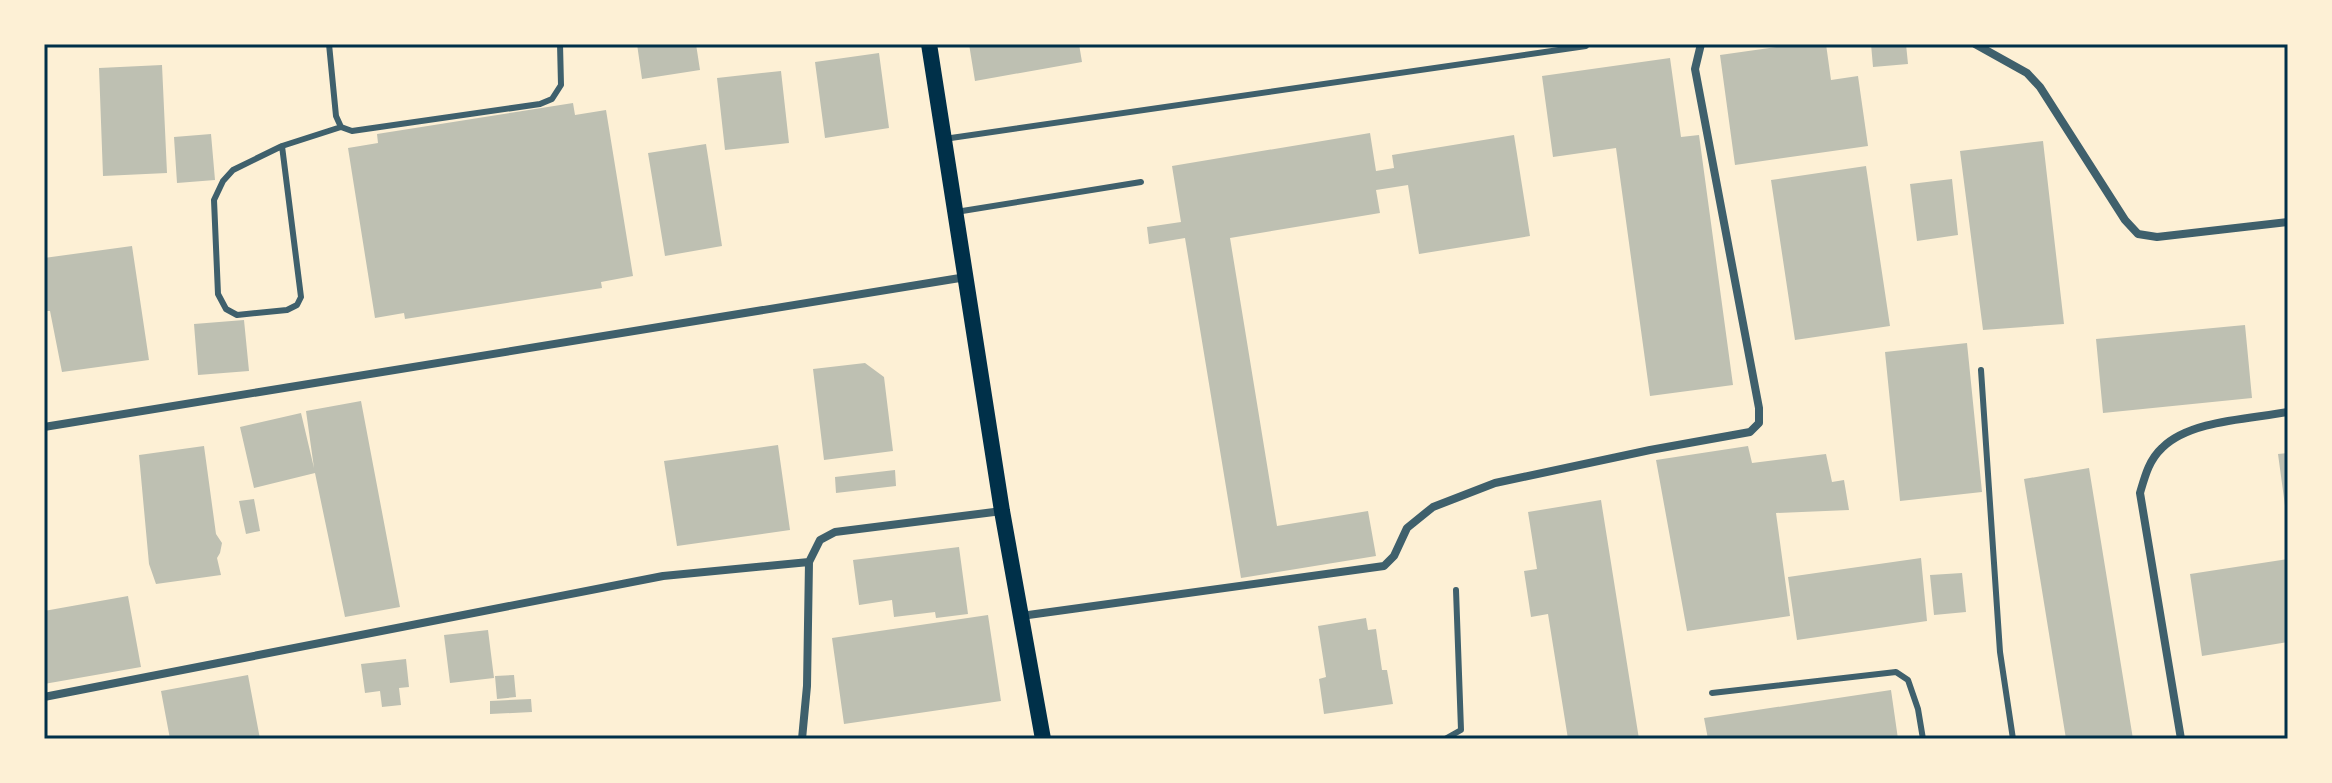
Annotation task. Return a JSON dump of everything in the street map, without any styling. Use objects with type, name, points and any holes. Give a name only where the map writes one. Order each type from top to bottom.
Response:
[{"type":"main road","points":[[929,44],[1002,511],[1043,739]]},
{"type":"street","points":[[1020,616],[1384,566],[1394,556],[1407,528],[1433,507],[1495,483],[1750,432],[1759,423],[1759,408],[1695,69],[1701,44]]},
{"type":"street","points":[[1975,44],[2027,73],[2040,87],[2125,220],[2138,234],[2157,237],[2288,222]]},
{"type":"street","points":[[44,427],[966,277]]},
{"type":"street","points":[[2181,739],[2140,493],[2147,469],[2162,448],[2182,433],[2288,412]]},
{"type":"street","points":[[802,739],[807,686],[809,562],[820,540],[835,532],[1002,511]]},
{"type":"street","points":[[44,697],[663,576],[809,562]]},
{"type":"lane","points":[[329,44],[336,116],[341,127]]},
{"type":"lane","points":[[282,146],[301,297],[297,305],[287,310],[237,315],[226,309],[218,294],[214,200],[223,181],[233,170],[282,146],[341,127],[352,131],[540,104],[552,99],[561,85],[560,44]]},
{"type":"lane","points":[[944,139],[1586,46]]},
{"type":"lane","points":[[956,212],[1141,182]]},
{"type":"lane","points":[[1981,370],[2000,652],[2013,739]]},
{"type":"lane","points":[[1445,739],[1461,730],[1456,590]]},
{"type":"lane","points":[[1712,693],[1896,672],[1908,680],[1918,709],[1923,739]]},
{"type":"building","points":[[637,44],[696,44],[700,70],[642,79]]},
{"type":"building","points":[[969,44],[1079,44],[1082,62],[975,81]]},
{"type":"building","points":[[1797,44],[1826,44],[1831,80],[1858,76],[1868,146],[1735,165],[1720,55]]},
{"type":"building","points":[[1871,44],[1906,44],[1908,64],[1873,67]]},
{"type":"building","points":[[879,53],[889,128],[825,138],[815,62]]},
{"type":"building","points":[[1670,58],[1681,137],[1699,135],[1733,385],[1650,396],[1616,148],[1553,157],[1542,76]]},
{"type":"building","points":[[162,65],[167,173],[103,176],[99,68]]},
{"type":"building","points":[[781,71],[789,143],[725,150],[717,78]]},
{"type":"building","points":[[573,103],[575,115],[606,110],[633,276],[601,282],[602,288],[405,319],[404,313],[375,318],[348,148],[378,143],[377,134]]},
{"type":"building","points":[[1370,133],[1376,171],[1394,168],[1392,155],[1514,135],[1530,236],[1419,254],[1408,185],[1376,190],[1380,213],[1230,238],[1277,526],[1368,511],[1376,556],[1241,578],[1185,238],[1149,244],[1147,227],[1181,222],[1172,166]]},
{"type":"building","points":[[211,134],[215,180],[177,183],[174,137]]},
{"type":"building","points":[[2043,141],[2064,324],[1983,330],[1960,151]]},
{"type":"building","points":[[706,144],[722,246],[665,256],[648,153]]},
{"type":"building","points":[[1866,166],[1890,326],[1795,340],[1771,180]]},
{"type":"building","points":[[1952,179],[1958,235],[1917,241],[1910,184]]},
{"type":"building","points":[[132,246],[149,360],[62,372],[50,311],[44,311],[44,258]]},
{"type":"building","points":[[244,320],[249,371],[198,375],[194,324]]},
{"type":"building","points":[[2245,325],[2252,398],[2103,413],[2096,339]]},
{"type":"building","points":[[1967,343],[1982,492],[1900,501],[1885,352]]},
{"type":"building","points":[[865,363],[884,377],[893,451],[824,460],[813,369]]},
{"type":"building","points":[[361,401],[400,607],[345,617],[315,473],[254,488],[240,427],[301,413],[314,468],[306,411]]},
{"type":"building","points":[[778,445],[790,530],[677,546],[664,461]]},
{"type":"building","points":[[204,446],[216,534],[222,543],[217,558],[221,575],[156,584],[149,564],[139,455]]},
{"type":"building","points":[[1748,446],[1752,463],[1826,454],[1832,482],[1844,480],[1849,510],[1776,513],[1790,616],[1687,631],[1656,460]]},
{"type":"building","points":[[2288,453],[2288,513],[2286,513],[2278,454]]},
{"type":"building","points":[[2089,468],[2133,739],[2066,739],[2024,479]]},
{"type":"building","points":[[895,470],[896,486],[836,493],[835,477]]},
{"type":"building","points":[[254,499],[260,531],[246,534],[239,501]]},
{"type":"building","points":[[1601,500],[1639,739],[1568,739],[1548,614],[1531,617],[1524,571],[1537,569],[1528,512]]},
{"type":"building","points":[[959,547],[968,614],[936,618],[935,612],[894,617],[892,600],[859,605],[853,560]]},
{"type":"building","points":[[1921,558],[1927,621],[1797,640],[1788,577]]},
{"type":"building","points":[[2288,559],[2288,642],[2202,656],[2190,574]]},
{"type":"building","points":[[1962,573],[1966,612],[1934,615],[1930,575]]},
{"type":"building","points":[[128,596],[141,667],[44,684],[44,611]]},
{"type":"building","points":[[988,615],[1001,701],[844,724],[832,638]]},
{"type":"building","points":[[1366,618],[1368,630],[1376,629],[1382,670],[1387,670],[1393,704],[1324,714],[1319,679],[1326,677],[1318,626]]},
{"type":"building","points":[[488,630],[494,678],[450,683],[444,635]]},
{"type":"building","points":[[406,659],[409,687],[399,688],[401,705],[382,707],[380,691],[365,693],[361,664]]},
{"type":"building","points":[[248,675],[260,739],[170,739],[161,691]]},
{"type":"building","points":[[514,675],[516,697],[497,699],[495,676]]},
{"type":"building","points":[[1891,690],[1898,739],[1708,739],[1704,718]]},
{"type":"building","points":[[531,699],[532,712],[490,714],[490,701]]}]
